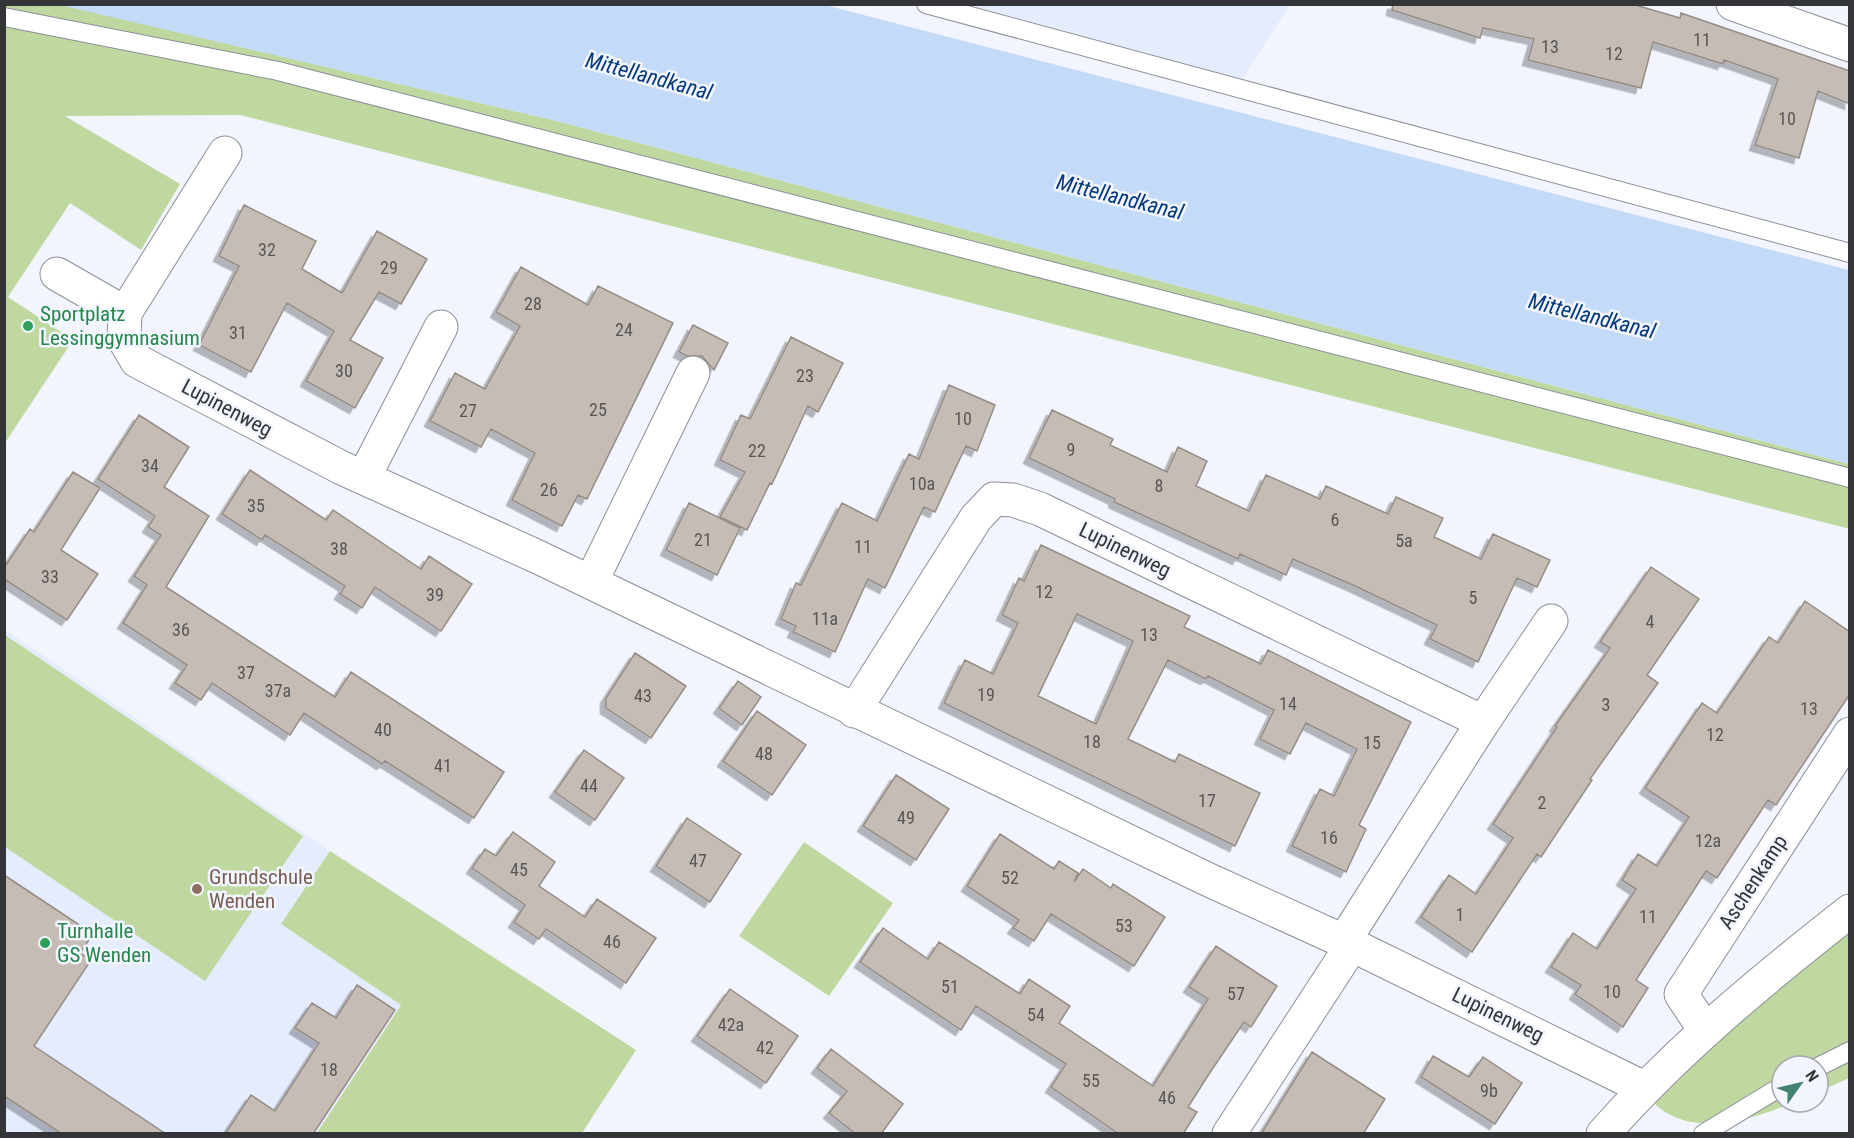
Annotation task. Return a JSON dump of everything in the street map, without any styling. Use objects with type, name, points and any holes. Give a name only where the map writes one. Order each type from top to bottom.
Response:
[{"type":"street","points":[[1733,4],[1850,45]]},
{"type":"street","points":[[57,274],[125,314],[225,153]]},
{"type":"street","name":"Lupinenweg","points":[[125,314],[124,339],[137,361],[364,477],[591,582],[854,711],[1209,880],[1348,943],[1644,1088]]},
{"type":"street","points":[[364,477],[441,327]]},
{"type":"street","points":[[591,582],[693,374]]},
{"type":"street","name":"Lupinenweg","points":[[854,711],[976,518],[994,499],[1013,500],[1040,509],[1483,722]]},
{"type":"street","points":[[1229,1134],[1483,722],[1551,621]]},
{"type":"street","name":"Aschenkamp","points":[[1705,1030],[1681,994],[1850,734]]},
{"type":"street","points":[[1603,1134],[1644,1088],[1705,1030],[1850,911]]},
{"type":"lane","points":[[926,4],[1850,253]]},
{"type":"lane","points":[[4,16],[278,71],[1850,478]]},
{"type":"lane","points":[[1830,1061],[1850,1051]]},
{"type":"lane","points":[[1702,1134],[1770,1093]]},
{"type":"shaded area","points":[[970,5],[1290,5],[1242,79]]},
{"type":"shaded area","name":"Grundschule Wenden","points":[[4,629],[330,851],[450,928],[317,1133],[5,1133]]},
{"type":"green space","points":[[60,4],[557,121],[1849,464],[1850,529],[240,115],[65,116],[180,184],[141,250],[70,203],[8,297],[73,340],[5,443],[5,5]]},
{"type":"green space","points":[[5,635],[303,836],[205,981],[5,847]]},
{"type":"green space","points":[[804,842],[893,903],[829,996],[739,936]]},
{"type":"green space","points":[[330,851],[636,1050],[582,1133],[317,1133],[401,1005],[281,924]]},
{"type":"green space","points":[[1849,929],[1849,1078],[1830,1087],[1830,1054],[1770,1054],[1770,1112],[1737,1121],[1699,1123],[1665,1112],[1651,1100],[1742,1013]]},
{"type":"water","name":"Mittellandkanal","points":[[60,5],[825,5],[1849,270],[1849,464],[557,121]]},
{"type":"building","points":[[1393,4],[1632,4],[1680,18],[1681,13],[1850,71],[1850,104],[1818,91],[1799,158],[1755,145],[1778,79],[1724,60],[1723,64],[1653,42],[1641,88],[1528,60],[1534,39],[1483,28],[1480,38],[1392,10]]},
{"type":"building","points":[[244,205],[316,241],[302,269],[342,293],[377,231],[427,259],[401,304],[379,292],[350,340],[383,358],[355,408],[306,381],[334,331],[287,303],[251,372],[199,345],[239,266],[219,256]]},
{"type":"building","points":[[521,267],[588,305],[598,286],[673,323],[587,499],[578,495],[562,526],[512,500],[535,453],[491,429],[481,447],[430,421],[455,373],[485,389],[520,326],[496,312]]},
{"type":"building","points":[[693,325],[728,343],[714,370],[702,356],[687,356],[679,352]]},
{"type":"building","points":[[791,337],[843,363],[818,412],[808,406],[772,484],[770,483],[747,530],[720,517],[745,472],[720,460],[741,415],[750,419]]},
{"type":"building","points":[[949,385],[995,405],[977,451],[966,446],[935,512],[924,507],[885,588],[868,579],[835,652],[793,632],[796,626],[781,619],[796,583],[801,585],[842,503],[877,521],[909,454],[919,459]]},
{"type":"building","points":[[1052,410],[1113,439],[1110,445],[1167,472],[1178,447],[1207,461],[1196,486],[1249,511],[1266,475],[1320,499],[1326,486],[1388,514],[1396,497],[1443,518],[1434,537],[1481,559],[1493,534],[1550,560],[1537,587],[1517,578],[1478,662],[1430,639],[1437,625],[1355,586],[1293,559],[1286,575],[1240,554],[1238,559],[1114,502],[1115,499],[1029,458]]},
{"type":"building","points":[[139,415],[189,447],[164,487],[209,516],[166,587],[335,697],[351,672],[504,772],[474,818],[385,761],[382,764],[304,713],[290,735],[212,683],[201,700],[175,683],[187,665],[123,623],[147,585],[134,576],[161,535],[148,527],[155,516],[98,479]]},
{"type":"building","points":[[250,470],[326,520],[333,510],[421,569],[429,556],[472,584],[441,631],[375,587],[362,608],[340,594],[345,586],[265,535],[262,540],[222,514]]},
{"type":"building","points":[[73,472],[100,488],[61,550],[98,574],[67,620],[4,579],[4,568],[30,529],[34,532]]},
{"type":"building","points":[[689,503],[740,528],[717,575],[666,550]]},
{"type":"building","points":[[1041,545],[1190,616],[1184,627],[1261,664],[1268,650],[1411,722],[1359,825],[1366,829],[1346,872],[1292,846],[1320,789],[1334,796],[1357,749],[1306,723],[1290,754],[1260,739],[1274,710],[1208,676],[1206,679],[1168,660],[1128,739],[1175,762],[1179,754],[1260,793],[1235,846],[944,703],[965,660],[993,674],[1018,623],[1002,615],[1019,578],[1024,581]],"holes":[[[1077,614],[1133,641],[1096,724],[1038,696]]]},
{"type":"building","points":[[1651,567],[1699,599],[1647,675],[1658,683],[1590,779],[1592,780],[1541,857],[1537,854],[1472,952],[1421,917],[1449,875],[1476,894],[1513,838],[1493,824],[1557,727],[1555,726],[1610,648],[1600,642]]},
{"type":"building","points":[[1805,601],[1850,632],[1850,694],[1776,805],[1768,800],[1717,878],[1706,871],[1636,980],[1648,988],[1623,1027],[1575,994],[1581,985],[1551,967],[1573,933],[1597,949],[1636,889],[1622,880],[1638,854],[1657,866],[1689,817],[1645,788],[1702,703],[1717,713],[1769,637],[1778,643]]},
{"type":"building","points":[[635,653],[686,686],[651,738],[606,708],[606,698]]},
{"type":"building","points":[[738,681],[761,697],[742,725],[719,708]]},
{"type":"building","points":[[757,711],[806,745],[772,795],[723,761]]},
{"type":"building","points":[[584,750],[624,778],[595,820],[555,792]]},
{"type":"building","points":[[896,775],[949,809],[916,860],[863,826]]},
{"type":"building","points":[[687,818],[741,854],[710,902],[656,866]]},
{"type":"building","points":[[513,832],[555,862],[539,886],[585,917],[597,899],[656,938],[626,983],[546,929],[539,939],[514,922],[525,905],[472,868],[485,849],[496,856]]},
{"type":"building","points":[[1000,834],[1054,869],[1059,861],[1078,873],[1074,882],[1083,869],[1111,888],[1113,884],[1165,917],[1134,966],[1051,914],[1034,941],[1013,928],[1019,920],[967,886]]},
{"type":"building","points":[[4,875],[93,934],[80,953],[91,960],[34,1046],[166,1134],[62,1134],[4,1096]]},
{"type":"building","points":[[883,928],[928,959],[939,942],[1020,994],[1029,979],[1070,1006],[1059,1023],[1153,1086],[1208,999],[1189,987],[1216,946],[1277,986],[1251,1027],[1244,1022],[1188,1107],[1197,1112],[1183,1134],[1119,1134],[1051,1087],[1066,1064],[976,1006],[961,1030],[860,962]]},
{"type":"building","points":[[357,985],[395,1010],[313,1134],[225,1134],[251,1095],[275,1111],[319,1043],[295,1028],[312,1003],[336,1018]]},
{"type":"building","points":[[730,989],[798,1036],[766,1083],[697,1036]]},
{"type":"building","points":[[831,1049],[903,1104],[881,1134],[856,1134],[829,1113],[847,1091],[817,1068]]},
{"type":"building","points":[[1312,1052],[1385,1099],[1363,1134],[1261,1134]]},
{"type":"building","points":[[1433,1056],[1469,1077],[1483,1057],[1522,1083],[1495,1124],[1421,1077]]},
{"type":"place","name":"Sportplatz Lessinggymnasium","points":[[28,326]]},
{"type":"place","name":"Grundschule Wenden","points":[[197,889]]},
{"type":"place","name":"Turnhalle GS Wenden","points":[[45,943]]}]
